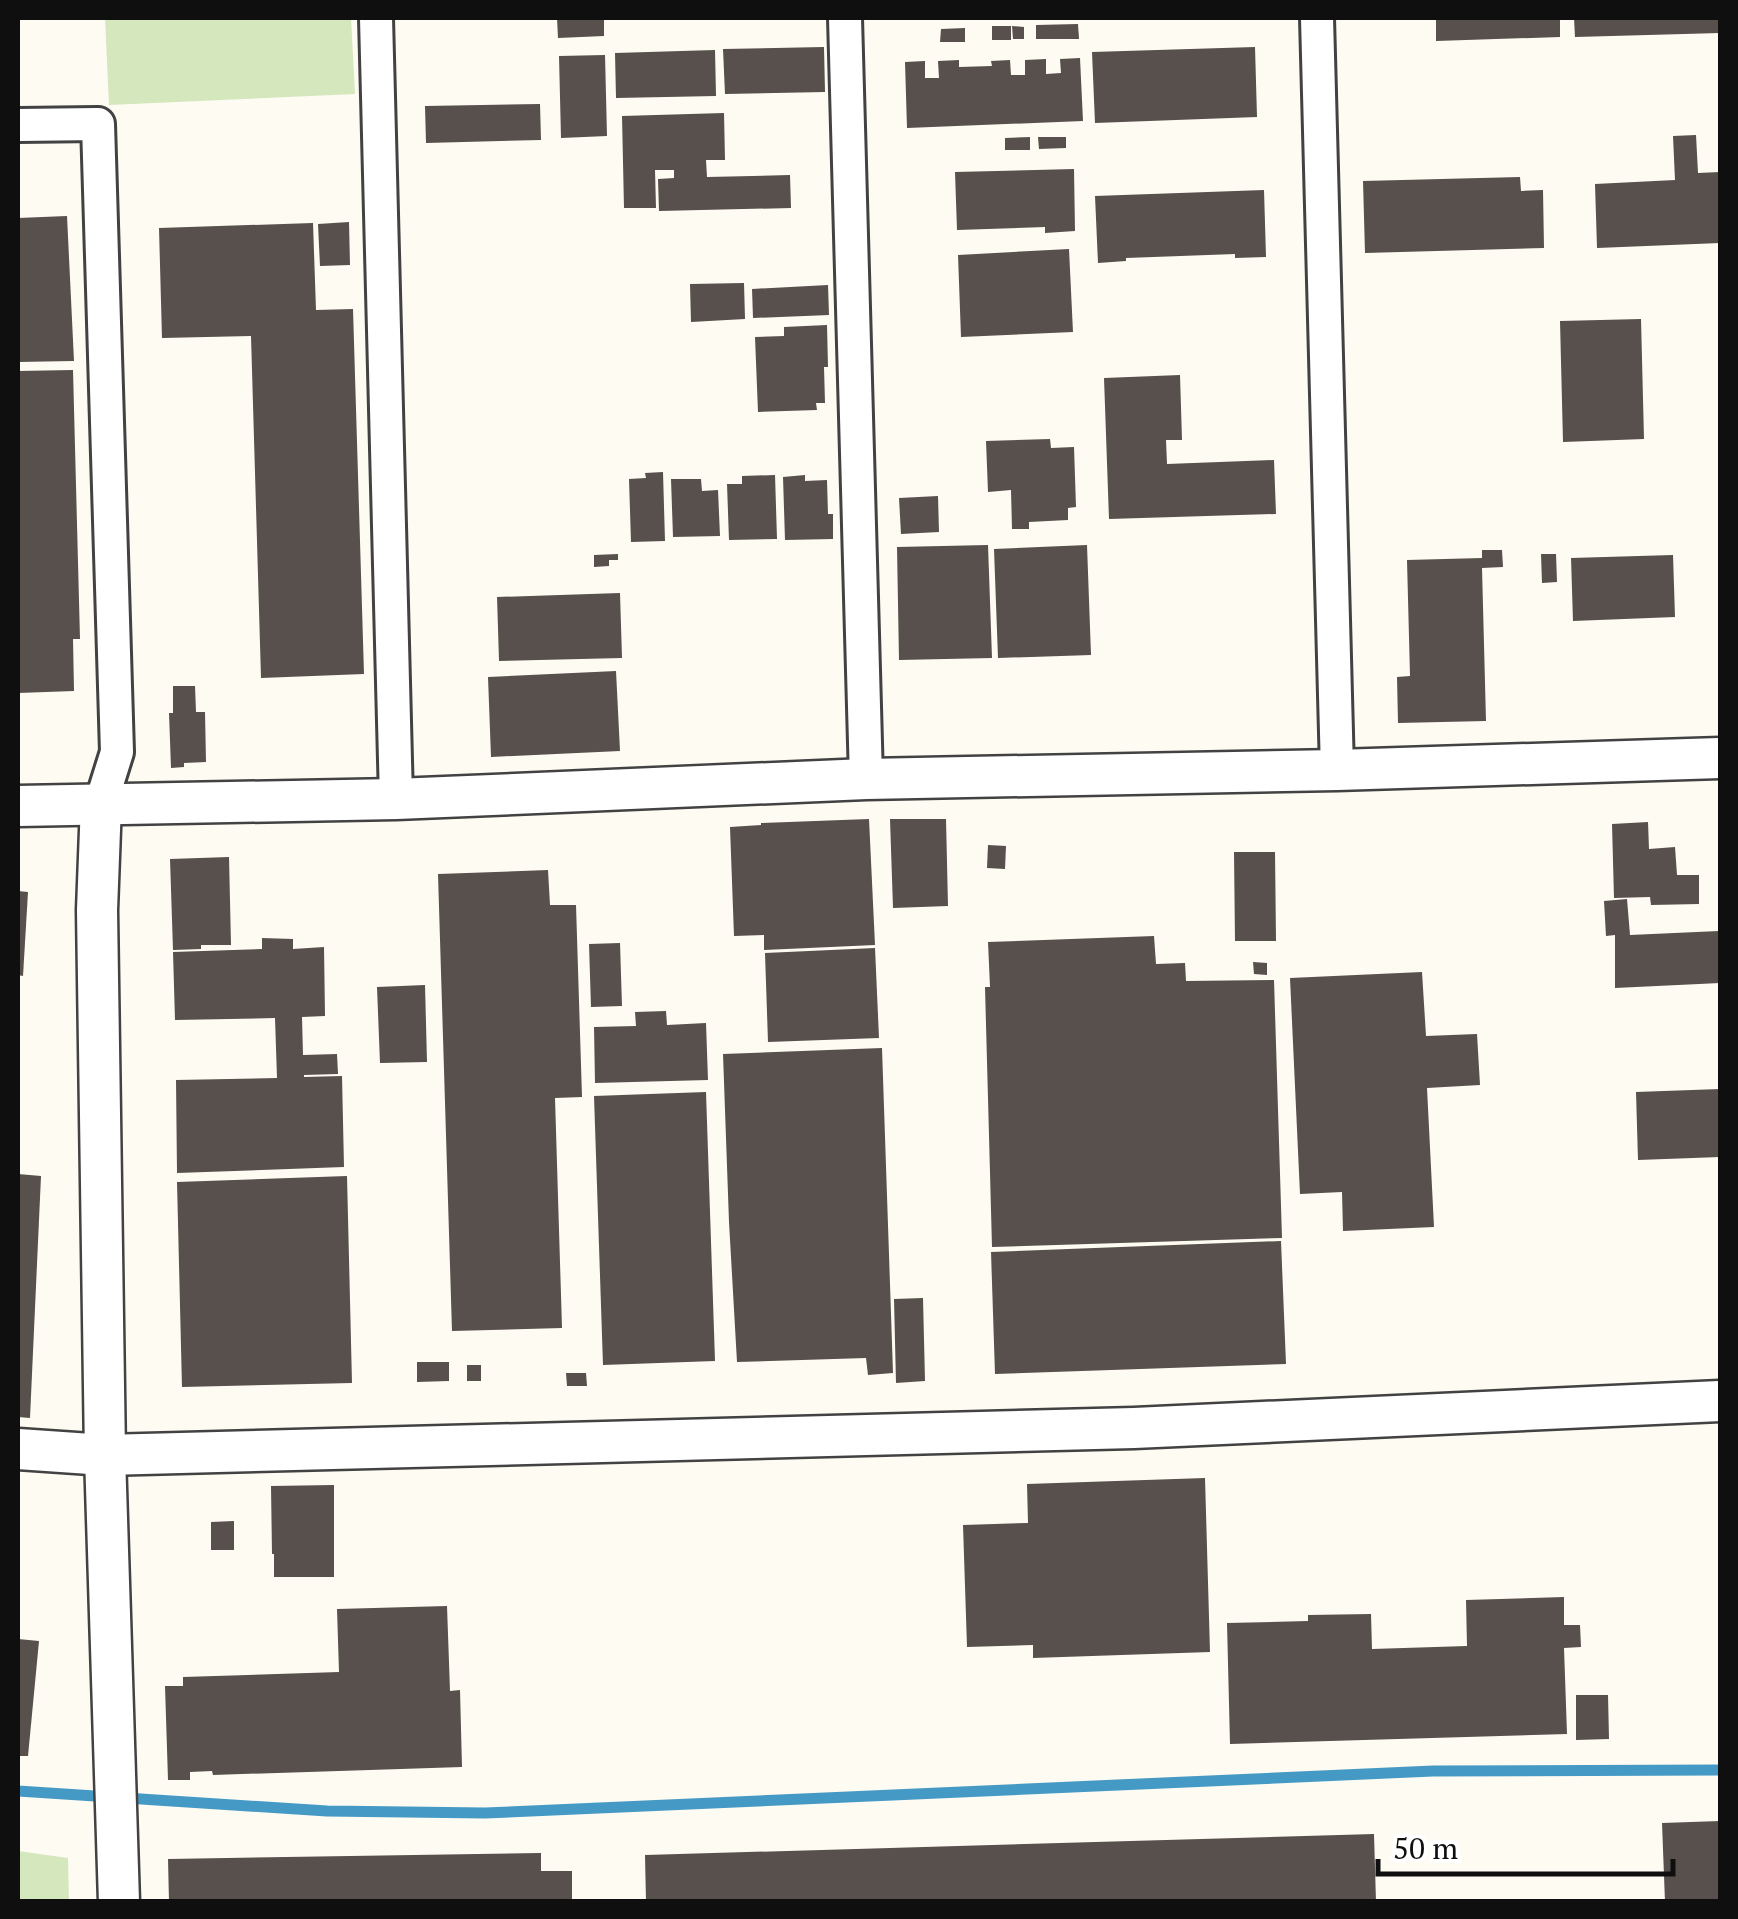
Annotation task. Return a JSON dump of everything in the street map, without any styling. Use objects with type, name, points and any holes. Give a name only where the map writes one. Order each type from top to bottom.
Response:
[{"type":"street","points":[[376,18],[396,798]]},
{"type":"street","points":[[846,18],[866,779]]},
{"type":"street","points":[[1317,18],[1337,770]]},
{"type":"street","points":[[18,125],[98,124],[117,752],[102,803],[97,910],[104,1455],[119,1890]]},
{"type":"street","points":[[18,806],[396,798],[866,779],[1720,758]]},
{"type":"street","points":[[18,1449],[104,1455],[1134,1428],[1720,1401]]},
{"type":"green space","points":[[105,18],[351,18],[355,94],[109,105]]},
{"type":"green space","points":[[18,1851],[68,1858],[69,1901],[18,1901]]},
{"type":"building","points":[[557,18],[604,18],[604,36],[558,38]]},
{"type":"building","points":[[1436,18],[1560,18],[1560,37],[1436,41]]},
{"type":"building","points":[[1574,18],[1720,18],[1720,33],[1575,37]]},
{"type":"building","points":[[1078,24],[1079,39],[1036,39],[1036,25]]},
{"type":"building","points":[[992,26],[1011,26],[1011,40],[992,40]]},
{"type":"building","points":[[1012,26],[1024,27],[1024,39],[1013,39]]},
{"type":"building","points":[[965,28],[965,42],[940,42],[941,29]]},
{"type":"building","points":[[824,47],[825,92],[725,94],[723,49]]},
{"type":"building","points":[[1255,47],[1257,117],[1095,123],[1092,52]]},
{"type":"building","points":[[715,50],[716,96],[616,98],[615,53]]},
{"type":"building","points":[[605,55],[607,136],[561,138],[559,56]]},
{"type":"building","points":[[1080,58],[1083,121],[907,128],[905,62],[925,61],[925,78],[939,78],[938,61],[959,60],[959,67],[992,66],[991,61],[1010,60],[1011,75],[1025,75],[1025,60],[1046,59],[1046,74],[1061,73],[1060,59]]},
{"type":"building","points":[[540,104],[541,140],[426,143],[425,106]]},
{"type":"building","points":[[724,113],[725,160],[706,160],[707,177],[790,175],[791,208],[659,211],[658,179],[674,178],[674,170],[655,170],[656,208],[624,208],[622,116]]},
{"type":"building","points":[[1696,135],[1698,173],[1720,172],[1720,243],[1597,248],[1595,184],[1675,180],[1673,136]]},
{"type":"building","points":[[1030,137],[1030,150],[1005,150],[1005,138]]},
{"type":"building","points":[[1038,137],[1066,137],[1066,148],[1039,149]]},
{"type":"building","points":[[1074,169],[1075,231],[1045,233],[1045,227],[957,230],[955,172]]},
{"type":"building","points":[[1520,177],[1521,191],[1543,190],[1544,248],[1365,253],[1363,181]]},
{"type":"building","points":[[1264,190],[1266,257],[1235,258],[1235,254],[1126,258],[1098,263],[1095,196]]},
{"type":"building","points":[[67,216],[74,361],[18,362],[18,218]]},
{"type":"building","points":[[349,222],[350,265],[320,266],[318,224]]},
{"type":"building","points":[[313,223],[316,310],[353,309],[364,674],[261,678],[251,336],[162,338],[159,228]]},
{"type":"building","points":[[1069,249],[1073,332],[961,337],[958,255]]},
{"type":"building","points":[[744,283],[745,319],[691,322],[690,284]]},
{"type":"building","points":[[828,285],[829,315],[753,318],[752,289]]},
{"type":"building","points":[[1641,319],[1644,439],[1563,442],[1560,321]]},
{"type":"building","points":[[827,325],[825,403],[816,403],[817,410],[758,412],[755,337],[784,336],[784,327]]},
{"type":"building","points":[[73,370],[80,639],[73,639],[74,691],[18,693],[18,371]]},
{"type":"building","points":[[1180,375],[1182,440],[1166,440],[1167,464],[1274,460],[1276,514],[1109,519],[1104,378]]},
{"type":"building","points":[[1050,439],[1051,448],[1074,447],[1076,507],[1068,508],[1068,520],[1029,522],[1029,529],[1012,529],[1011,490],[988,492],[986,441]]},
{"type":"building","points":[[663,472],[665,541],[631,542],[629,479]]},
{"type":"building","points":[[775,475],[777,539],[729,540],[727,484],[742,484],[742,476]]},
{"type":"building","points":[[805,475],[805,481],[827,480],[833,539],[785,540],[783,477]]},
{"type":"building","points":[[671,479],[701,479],[702,491],[718,490],[720,536],[673,537]]},
{"type":"building","points":[[938,496],[939,532],[901,534],[899,498]]},
{"type":"building","points":[[988,545],[992,658],[899,660],[897,547]]},
{"type":"building","points":[[1087,545],[1091,655],[998,658],[994,549]]},
{"type":"building","points":[[1482,550],[1502,550],[1503,567],[1482,568],[1486,721],[1398,723],[1397,677],[1410,676],[1407,560],[1482,558]]},
{"type":"building","points":[[618,554],[618,560],[609,560],[609,566],[594,567],[594,555]]},
{"type":"building","points":[[1541,554],[1556,554],[1557,582],[1542,583]]},
{"type":"building","points":[[1673,555],[1675,617],[1573,621],[1571,558]]},
{"type":"building","points":[[620,593],[622,658],[499,661],[497,597]]},
{"type":"building","points":[[616,671],[620,751],[491,757],[488,677]]},
{"type":"building","points":[[173,686],[195,686],[196,712],[205,712],[206,762],[171,768],[169,713],[173,713]]},
{"type":"building","points":[[869,819],[875,945],[764,950],[764,935],[734,936],[730,827]]},
{"type":"building","points":[[890,819],[946,819],[948,906],[893,908]]},
{"type":"building","points":[[1648,822],[1649,849],[1675,847],[1677,875],[1699,875],[1699,904],[1651,905],[1650,897],[1614,898],[1612,824]]},
{"type":"building","points":[[988,845],[1006,846],[1005,869],[987,868]]},
{"type":"building","points":[[1234,852],[1275,852],[1276,941],[1235,941]]},
{"type":"building","points":[[229,857],[231,945],[173,950],[170,859]]},
{"type":"building","points":[[548,870],[550,905],[576,905],[582,1097],[555,1098],[562,1328],[452,1331],[438,874]]},
{"type":"building","points":[[18,891],[28,892],[23,976],[18,975]]},
{"type":"building","points":[[1627,899],[1630,935],[1719,931],[1720,983],[1615,988],[1615,935],[1606,936],[1604,901]]},
{"type":"building","points":[[1154,936],[1156,964],[1185,963],[1186,981],[1274,980],[1282,1238],[992,1247],[985,987],[990,987],[988,942]]},
{"type":"building","points":[[262,938],[293,939],[293,949],[324,947],[325,1016],[302,1017],[303,1055],[337,1054],[338,1074],[304,1077],[342,1076],[344,1167],[177,1173],[176,1080],[277,1078],[275,1018],[175,1020],[173,952],[262,949]]},
{"type":"building","points":[[620,943],[622,1006],[591,1007],[589,944]]},
{"type":"building","points":[[875,948],[879,1038],[768,1042],[765,953]]},
{"type":"building","points":[[1253,962],[1267,963],[1267,975],[1254,974]]},
{"type":"building","points":[[1422,972],[1426,1036],[1477,1034],[1480,1085],[1427,1088],[1434,1227],[1343,1231],[1342,1192],[1300,1194],[1290,978]]},
{"type":"building","points":[[425,985],[427,1062],[380,1063],[377,987]]},
{"type":"building","points":[[666,1011],[667,1025],[706,1023],[708,1080],[595,1083],[594,1027],[636,1026],[635,1012]]},
{"type":"building","points":[[882,1048],[893,1373],[868,1375],[866,1358],[737,1362],[723,1054]]},
{"type":"building","points":[[1720,1089],[1720,1157],[1638,1160],[1636,1092]]},
{"type":"building","points":[[706,1092],[715,1361],[603,1365],[594,1096]]},
{"type":"building","points":[[18,1174],[41,1176],[30,1418],[18,1417]]},
{"type":"building","points":[[347,1176],[352,1383],[182,1387],[177,1182]]},
{"type":"building","points":[[1281,1241],[1286,1364],[995,1374],[991,1252]]},
{"type":"building","points":[[923,1298],[925,1381],[896,1383],[894,1299]]},
{"type":"building","points":[[417,1362],[449,1362],[449,1381],[417,1382]]},
{"type":"building","points":[[467,1365],[481,1365],[481,1381],[467,1381]]},
{"type":"building","points":[[566,1373],[586,1373],[587,1386],[567,1386]]},
{"type":"building","points":[[1205,1478],[1210,1652],[1033,1658],[1033,1645],[967,1647],[963,1525],[1028,1523],[1027,1484]]},
{"type":"building","points":[[334,1485],[334,1577],[274,1577],[271,1486]]},
{"type":"building","points":[[234,1521],[234,1550],[211,1550],[211,1522]]},
{"type":"building","points":[[1564,1597],[1564,1625],[1580,1625],[1581,1647],[1564,1648],[1567,1734],[1230,1744],[1227,1623],[1308,1621],[1308,1615],[1371,1614],[1372,1649],[1467,1646],[1466,1600]]},
{"type":"building","points":[[447,1606],[450,1691],[460,1690],[462,1767],[213,1775],[212,1771],[190,1772],[190,1780],[168,1780],[165,1686],[183,1686],[183,1677],[339,1672],[337,1609]]},
{"type":"building","points":[[18,1639],[39,1641],[28,1756],[18,1756]]},
{"type":"building","points":[[1576,1695],[1608,1695],[1609,1739],[1576,1740]]},
{"type":"building","points":[[1720,1821],[1720,1902],[1665,1902],[1662,1823]]},
{"type":"building","points":[[1374,1834],[1376,1902],[646,1902],[645,1855]]},
{"type":"building","points":[[541,1853],[541,1871],[572,1871],[572,1902],[169,1902],[168,1859]]},
{"type":"waterway","points":[[18,1791],[327,1811],[485,1813],[1433,1771],[1720,1770]]}]
